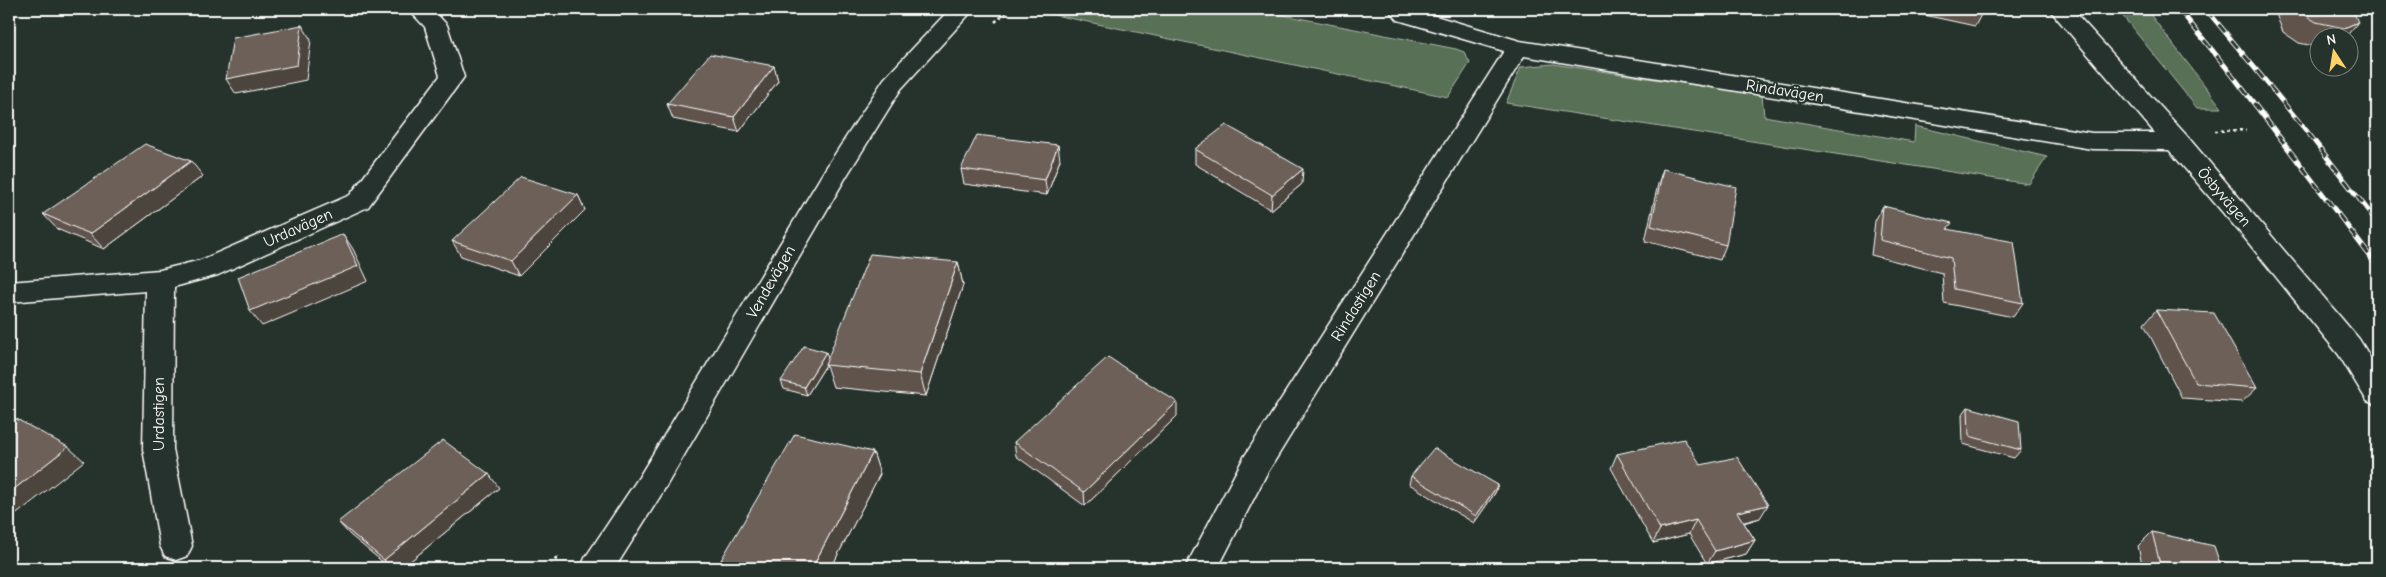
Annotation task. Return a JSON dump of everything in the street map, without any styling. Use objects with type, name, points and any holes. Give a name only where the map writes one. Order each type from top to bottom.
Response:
[{"type":"street","name":"Urdavägen","points":[[9,292],[160,280],[208,268],[359,201],[452,77],[436,25],[419,9]]},
{"type":"street","name":"Vendevägen","points":[[597,568],[650,486],[835,174],[892,84],[934,37],[963,9]]},
{"type":"street","name":"Rindavägen","points":[[1399,9],[1406,15],[1518,48],[2092,141],[2178,142]]},
{"type":"street","name":"Ösbyvägen","points":[[2060,9],[2178,142],[2349,347],[2377,393]]},
{"type":"street","name":"Rindastigen","points":[[1201,568],[1255,466],[1518,48]]},
{"type":"street","name":"Urdastigen","points":[[160,280],[158,449],[176,546]]},
{"type":"path","points":[[2208,132],[2246,130]]},
{"type":"green space","points":[[1026,9],[1253,9],[1456,49],[1464,52],[1470,63],[1448,97]]},
{"type":"green space","points":[[2117,9],[2146,9],[2222,108],[2197,108]]},
{"type":"green space","points":[[1553,64],[1762,95],[1764,116],[1914,142],[1915,126],[2047,157],[2029,184],[1506,103],[1521,67]]},
{"type":"building","points":[[2298,9],[2352,9],[2358,22],[2344,28],[2316,22]]},
{"type":"building","points":[[302,25],[297,65],[226,79],[233,38]]},
{"type":"building","points":[[710,54],[774,66],[734,117],[667,104]]},
{"type":"building","points":[[1226,125],[1303,169],[1272,195],[1195,149]]},
{"type":"building","points":[[977,135],[1058,145],[1045,180],[961,169]]},
{"type":"building","points":[[145,144],[191,161],[90,234],[43,214]]},
{"type":"building","points":[[1663,169],[1736,187],[1726,245],[1651,226]]},
{"type":"building","points":[[521,177],[578,195],[511,261],[452,241]]},
{"type":"building","points":[[1883,206],[1952,223],[1947,229],[2014,242],[2023,303],[1954,289],[1951,258],[1880,240]]},
{"type":"building","points":[[343,234],[358,266],[250,311],[238,277]]},
{"type":"building","points":[[870,254],[958,262],[920,374],[825,365]]},
{"type":"building","points":[[2156,310],[2214,313],[2257,388],[2196,383]]},
{"type":"building","points":[[804,346],[826,352],[804,387],[781,381]]},
{"type":"building","points":[[1108,357],[1177,402],[1084,492],[1014,442]]},
{"type":"building","points":[[1968,407],[2019,421],[2021,450],[1969,436]]},
{"type":"building","points":[[11,416],[68,447],[9,493],[9,417]]},
{"type":"building","points":[[795,434],[873,452],[812,568],[750,568],[721,560]]},
{"type":"building","points":[[1684,439],[1701,465],[1737,457],[1768,505],[1737,512],[1755,540],[1715,551],[1696,520],[1660,529],[1617,454]]},
{"type":"building","points":[[443,440],[489,474],[384,560],[338,522]]},
{"type":"building","points":[[1434,448],[1498,485],[1476,516],[1411,476]]},
{"type":"building","points":[[2152,532],[2214,546],[2219,561],[2250,568],[2161,568]]},
{"type":"railway","points":[[2179,9],[2233,76],[2373,260]]},
{"type":"railway","points":[[2206,9],[2305,129],[2377,222]]},
{"type":"railway","points":[[2372,259],[2377,265]]}]
